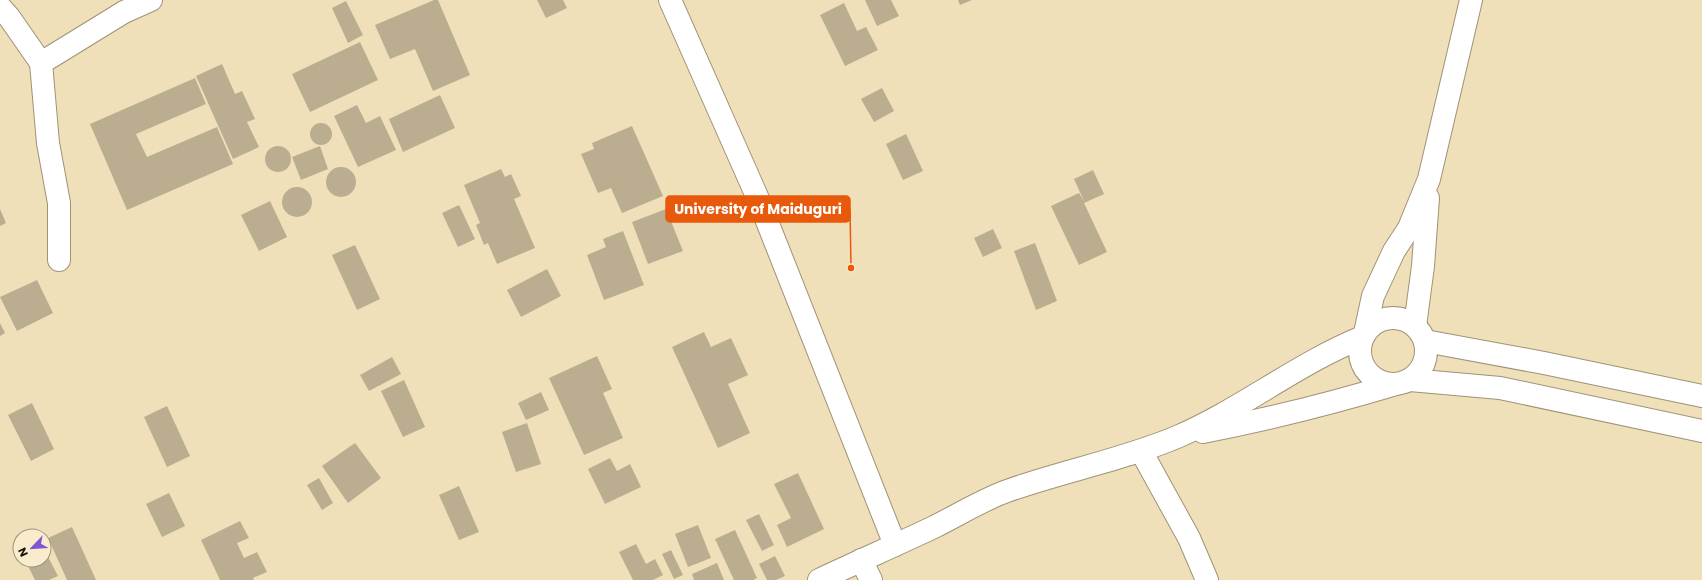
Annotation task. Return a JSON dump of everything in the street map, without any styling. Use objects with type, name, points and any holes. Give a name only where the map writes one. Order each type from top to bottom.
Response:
[{"type":"street","points":[[41,63],[124,12],[151,0]]},
{"type":"street","points":[[670,0],[759,201],[895,545]]},
{"type":"street","points":[[1471,0],[1429,180],[1410,228],[1394,250],[1373,296],[1360,348],[1361,359],[1366,370],[1374,378],[1385,383],[1403,382],[1500,388],[1702,431]]},
{"type":"street","points":[[0,7],[9,17],[41,63],[48,143],[59,203],[59,260]]},
{"type":"street","points":[[1179,436],[1263,420],[1336,402],[1403,382],[1422,367],[1426,350],[1420,334],[1429,180]]},
{"type":"street","points":[[819,580],[1007,491],[1141,451],[1179,436],[1253,398],[1289,374],[1338,347],[1364,335],[1375,322],[1389,318],[1403,319],[1420,334],[1544,363],[1702,396]]},
{"type":"street","points":[[1141,451],[1188,538],[1207,580]]},
{"type":"street","points":[[861,560],[871,580]]},
{"type":"shaded area","points":[[0,0],[1702,0],[1702,580],[0,580]]},
{"type":"building","points":[[434,0],[438,0],[470,75],[433,91],[415,49],[390,59],[375,25]]},
{"type":"building","points":[[537,0],[563,0],[567,8],[546,18]]},
{"type":"building","points":[[865,0],[891,0],[899,16],[877,26]]},
{"type":"building","points":[[958,0],[972,0],[960,5]]},
{"type":"building","points":[[346,1],[363,35],[348,43],[332,8]]},
{"type":"building","points":[[844,3],[857,31],[866,27],[878,50],[845,66],[820,15]]},
{"type":"building","points":[[360,42],[378,80],[310,112],[292,74]]},
{"type":"building","points":[[222,64],[235,94],[242,91],[255,119],[247,122],[259,147],[233,159],[196,76]]},
{"type":"building","points":[[195,78],[206,104],[136,134],[147,157],[217,127],[233,164],[127,210],[90,124]]},
{"type":"building","points":[[882,88],[894,111],[874,122],[861,99]]},
{"type":"building","points":[[440,95],[455,128],[403,152],[389,119]]},
{"type":"building","points":[[357,105],[366,123],[380,116],[396,150],[358,167],[334,116]]},
{"type":"building","points":[[321,123],[329,126],[332,134],[329,142],[321,145],[313,142],[310,134],[313,126]]},
{"type":"building","points":[[632,126],[663,196],[622,213],[611,188],[598,193],[581,154],[594,149],[592,143]]},
{"type":"building","points":[[906,134],[923,171],[903,180],[886,144]]},
{"type":"building","points":[[278,146],[287,150],[291,159],[287,168],[278,172],[269,168],[265,159],[269,150]]},
{"type":"building","points":[[320,146],[328,169],[301,180],[292,157]]},
{"type":"building","points":[[341,167],[352,171],[356,182],[352,193],[341,197],[330,193],[326,182],[330,171]]},
{"type":"building","points":[[501,169],[505,177],[511,174],[521,196],[514,199],[535,248],[497,264],[488,243],[484,245],[476,225],[480,223],[464,185]]},
{"type":"building","points":[[1093,170],[1104,194],[1084,203],[1107,252],[1079,265],[1051,206],[1079,193],[1084,201],[1074,179]]},
{"type":"building","points":[[297,187],[308,191],[312,202],[308,213],[297,217],[286,213],[282,202],[286,191]]},
{"type":"building","points":[[270,201],[287,237],[259,251],[241,215]]},
{"type":"building","points":[[459,205],[475,239],[458,247],[442,213]]},
{"type":"building","points":[[0,209],[6,223],[0,226]]},
{"type":"building","points":[[666,209],[683,251],[648,264],[632,222]]},
{"type":"building","points":[[993,229],[1002,248],[983,257],[974,238]]},
{"type":"building","points":[[623,231],[644,285],[604,300],[587,255],[606,247],[603,239]]},
{"type":"building","points":[[1035,243],[1057,301],[1036,310],[1014,251]]},
{"type":"building","points":[[355,245],[380,299],[357,310],[332,255]]},
{"type":"building","points":[[547,269],[561,296],[521,317],[507,290]]},
{"type":"building","points":[[37,280],[53,313],[17,331],[0,297]]},
{"type":"building","points":[[0,323],[5,333],[0,336]]},
{"type":"building","points":[[704,332],[711,347],[731,338],[748,375],[728,384],[750,433],[718,448],[672,347]]},
{"type":"building","points":[[597,356],[612,389],[603,393],[623,438],[584,455],[549,378]]},
{"type":"building","points":[[392,357],[401,374],[369,391],[360,375]]},
{"type":"building","points":[[404,380],[425,427],[403,437],[381,391]]},
{"type":"building","points":[[541,392],[549,410],[526,420],[518,403]]},
{"type":"building","points":[[32,403],[54,449],[31,461],[8,415]]},
{"type":"building","points":[[167,406],[190,456],[167,467],[144,417]]},
{"type":"building","points":[[527,423],[541,464],[516,472],[502,432]]},
{"type":"building","points":[[355,443],[381,478],[348,503],[322,466]]},
{"type":"building","points":[[610,458],[617,471],[630,464],[641,487],[605,504],[588,469]]},
{"type":"building","points":[[798,473],[824,529],[787,547],[777,525],[791,518],[774,484]]},
{"type":"building","points":[[319,478],[333,503],[322,510],[307,485]]},
{"type":"building","points":[[459,486],[479,532],[459,540],[439,495]]},
{"type":"building","points":[[169,493],[185,526],[162,537],[146,504]]},
{"type":"building","points":[[759,514],[774,545],[762,551],[746,520]]},
{"type":"building","points":[[240,521],[249,538],[237,543],[244,558],[257,552],[267,572],[253,578],[254,580],[220,580],[201,540]]},
{"type":"building","points":[[698,525],[711,558],[688,567],[675,534]]},
{"type":"building","points":[[72,527],[96,580],[67,580],[52,547],[52,536]]},
{"type":"building","points":[[735,530],[757,578],[753,580],[734,580],[715,539]]},
{"type":"building","points":[[636,544],[646,564],[655,559],[663,575],[653,580],[633,580],[619,552]]},
{"type":"building","points":[[671,550],[683,575],[674,579],[662,554]]},
{"type":"building","points":[[775,556],[785,576],[776,580],[767,580],[759,564]]},
{"type":"building","points":[[717,563],[724,580],[694,580],[692,574]]},
{"type":"building","points":[[52,564],[58,576],[49,580],[35,580],[29,568],[52,568]]},
{"type":"place","name":"University of Maiduguri","points":[[851,268]]}]
